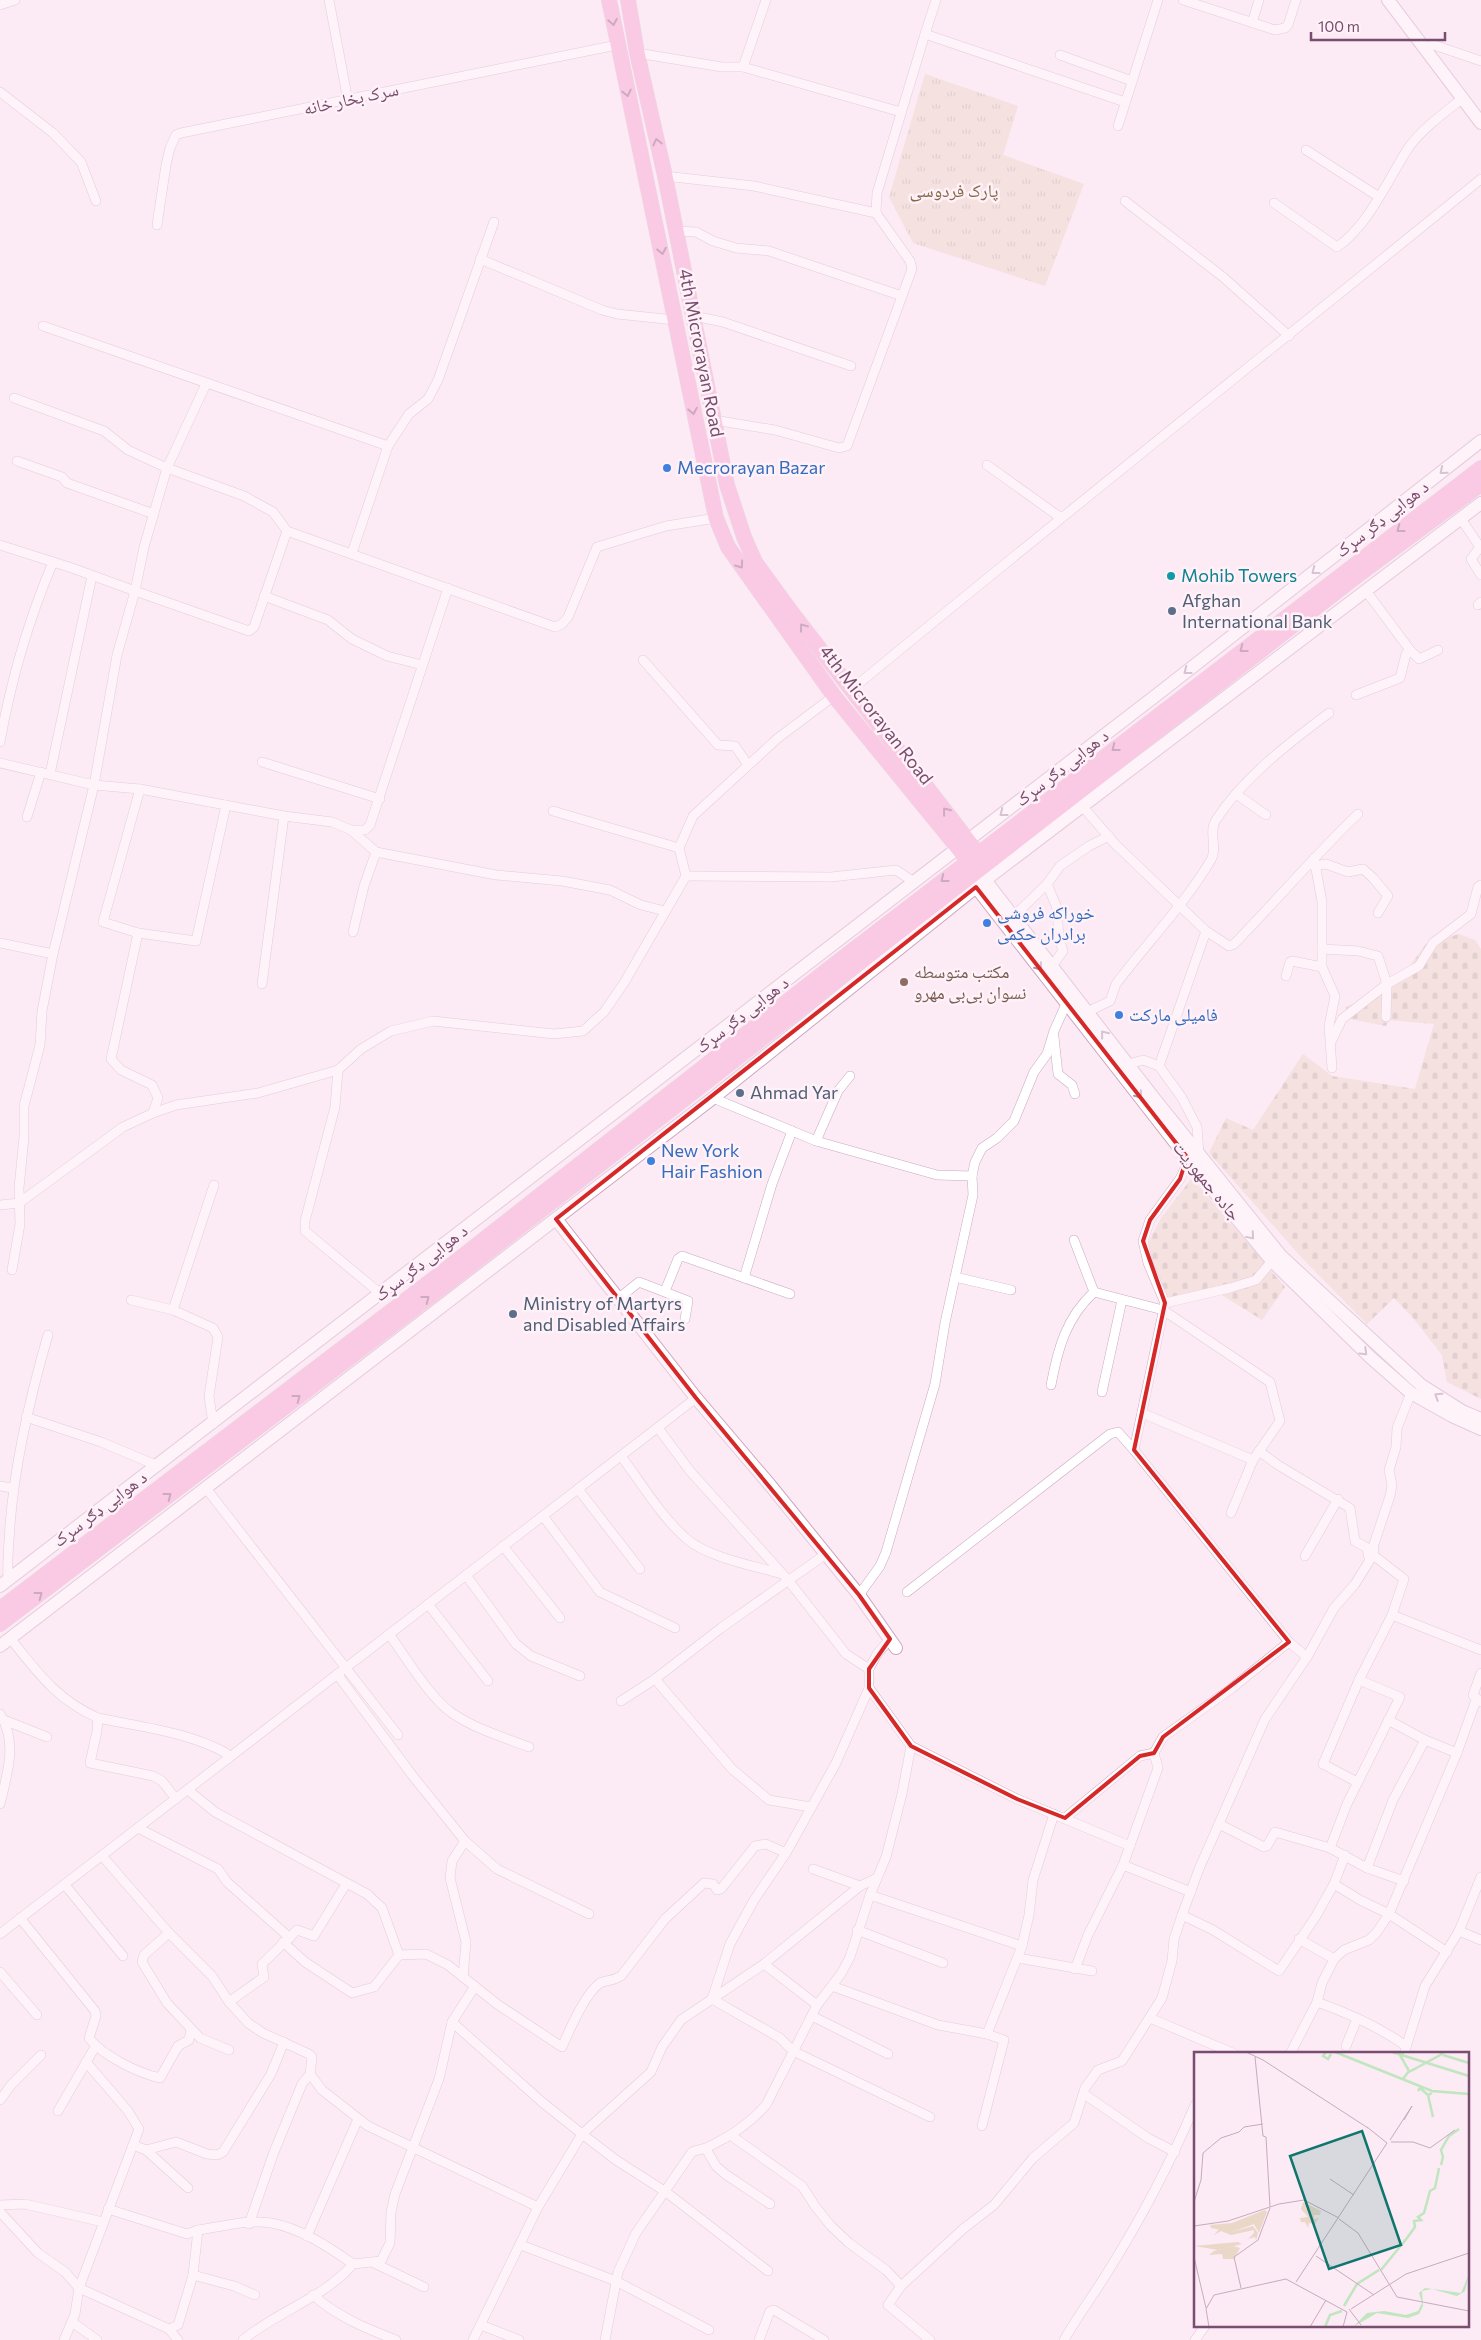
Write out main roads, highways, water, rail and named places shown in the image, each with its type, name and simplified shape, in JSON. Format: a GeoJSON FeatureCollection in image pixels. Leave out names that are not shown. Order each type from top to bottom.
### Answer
{"type":"FeatureCollection","features":[{"type":"Feature","properties":{"kind":"main road","name":"4th Microrayan Road"},"geometry":{"type":"LineString","coordinates":[[609,0],[716,518],[728,547],[851,690],[964,844],[978,869]]}},
{"type":"Feature","properties":{"kind":"main road","name":"4th Microrayan Road"},"geometry":{"type":"LineString","coordinates":[[628,0],[637,53],[665,176],[727,485],[744,537],[755,562],[784,614],[834,696],[964,844]]}},
{"type":"Feature","properties":{"kind":"main road"},"geometry":{"type":"LineString","coordinates":[[1388,0],[1481,123]]}},
{"type":"Feature","properties":{"kind":"main road"},"geometry":{"type":"LineString","coordinates":[[674,314],[692,310]]}},
{"type":"Feature","properties":{"kind":"main road","name":"د هوایی ډګر سړک"},"geometry":{"type":"LineString","coordinates":[[4,1582],[213,1424],[964,844],[1481,441]]}},
{"type":"Feature","properties":{"kind":"main road"},"geometry":{"type":"LineString","coordinates":[[0,1610],[436,1276],[978,869],[1481,468]]}},
{"type":"Feature","properties":{"kind":"main road"},"geometry":{"type":"LineString","coordinates":[[0,1624],[449,1282],[1350,581],[1481,484]]}},
{"type":"Feature","properties":{"kind":"main road"},"geometry":{"type":"LineString","coordinates":[[5,1642],[204,1487],[713,1098],[978,869],[1082,807],[1481,504]]}},
{"type":"Feature","properties":{"kind":"main road","name":"جاده جمهوریت"},"geometry":{"type":"LineString","coordinates":[[978,869],[1013,917],[1129,1064],[1193,1156],[1272,1261],[1370,1357],[1411,1393],[1452,1416],[1481,1429]]}},
{"type":"Feature","properties":{"kind":"main road","name":"جاده جمهوریت"},"geometry":{"type":"LineString","coordinates":[[978,869],[1067,1002],[1193,1156],[1281,1256],[1421,1385],[1462,1411],[1481,1419]]}},
{"type":"Feature","properties":{"kind":"main road"},"geometry":{"type":"LineString","coordinates":[[556,1219],[696,1398],[859,1595],[893,1643]]}},
{"type":"Feature","properties":{"kind":"place","name":"Mecrorayan Bazar"},"geometry":{"type":"Point","coordinates":[667,468]}},
{"type":"Feature","properties":{"kind":"place","name":"Mohib Towers"},"geometry":{"type":"Point","coordinates":[1171,576]}},
{"type":"Feature","properties":{"kind":"place","name":"Afghan International Bank"},"geometry":{"type":"Point","coordinates":[1172,611]}},
{"type":"Feature","properties":{"kind":"place","name":"خوراکه فروشی برادران حکمی"},"geometry":{"type":"Point","coordinates":[987,923]}},
{"type":"Feature","properties":{"kind":"place","name":"مکتب متوسطه نسوان بی‌بی مهرو"},"geometry":{"type":"Point","coordinates":[904,982]}},
{"type":"Feature","properties":{"kind":"place","name":"فامیلی مارکت"},"geometry":{"type":"Point","coordinates":[1119,1015]}},
{"type":"Feature","properties":{"kind":"place","name":"Ahmad Yar"},"geometry":{"type":"Point","coordinates":[740,1093]}},
{"type":"Feature","properties":{"kind":"place","name":"New York Hair Fashion"},"geometry":{"type":"Point","coordinates":[651,1161]}},
{"type":"Feature","properties":{"kind":"place","name":"Ministry of Martyrs and Disabled Affairs"},"geometry":{"type":"Point","coordinates":[513,1314]}},
{"type":"Feature","properties":{"kind":"park label","name":"پارک فردوسی"},"geometry":{"type":"Point","coordinates":[954,191]}}]}
